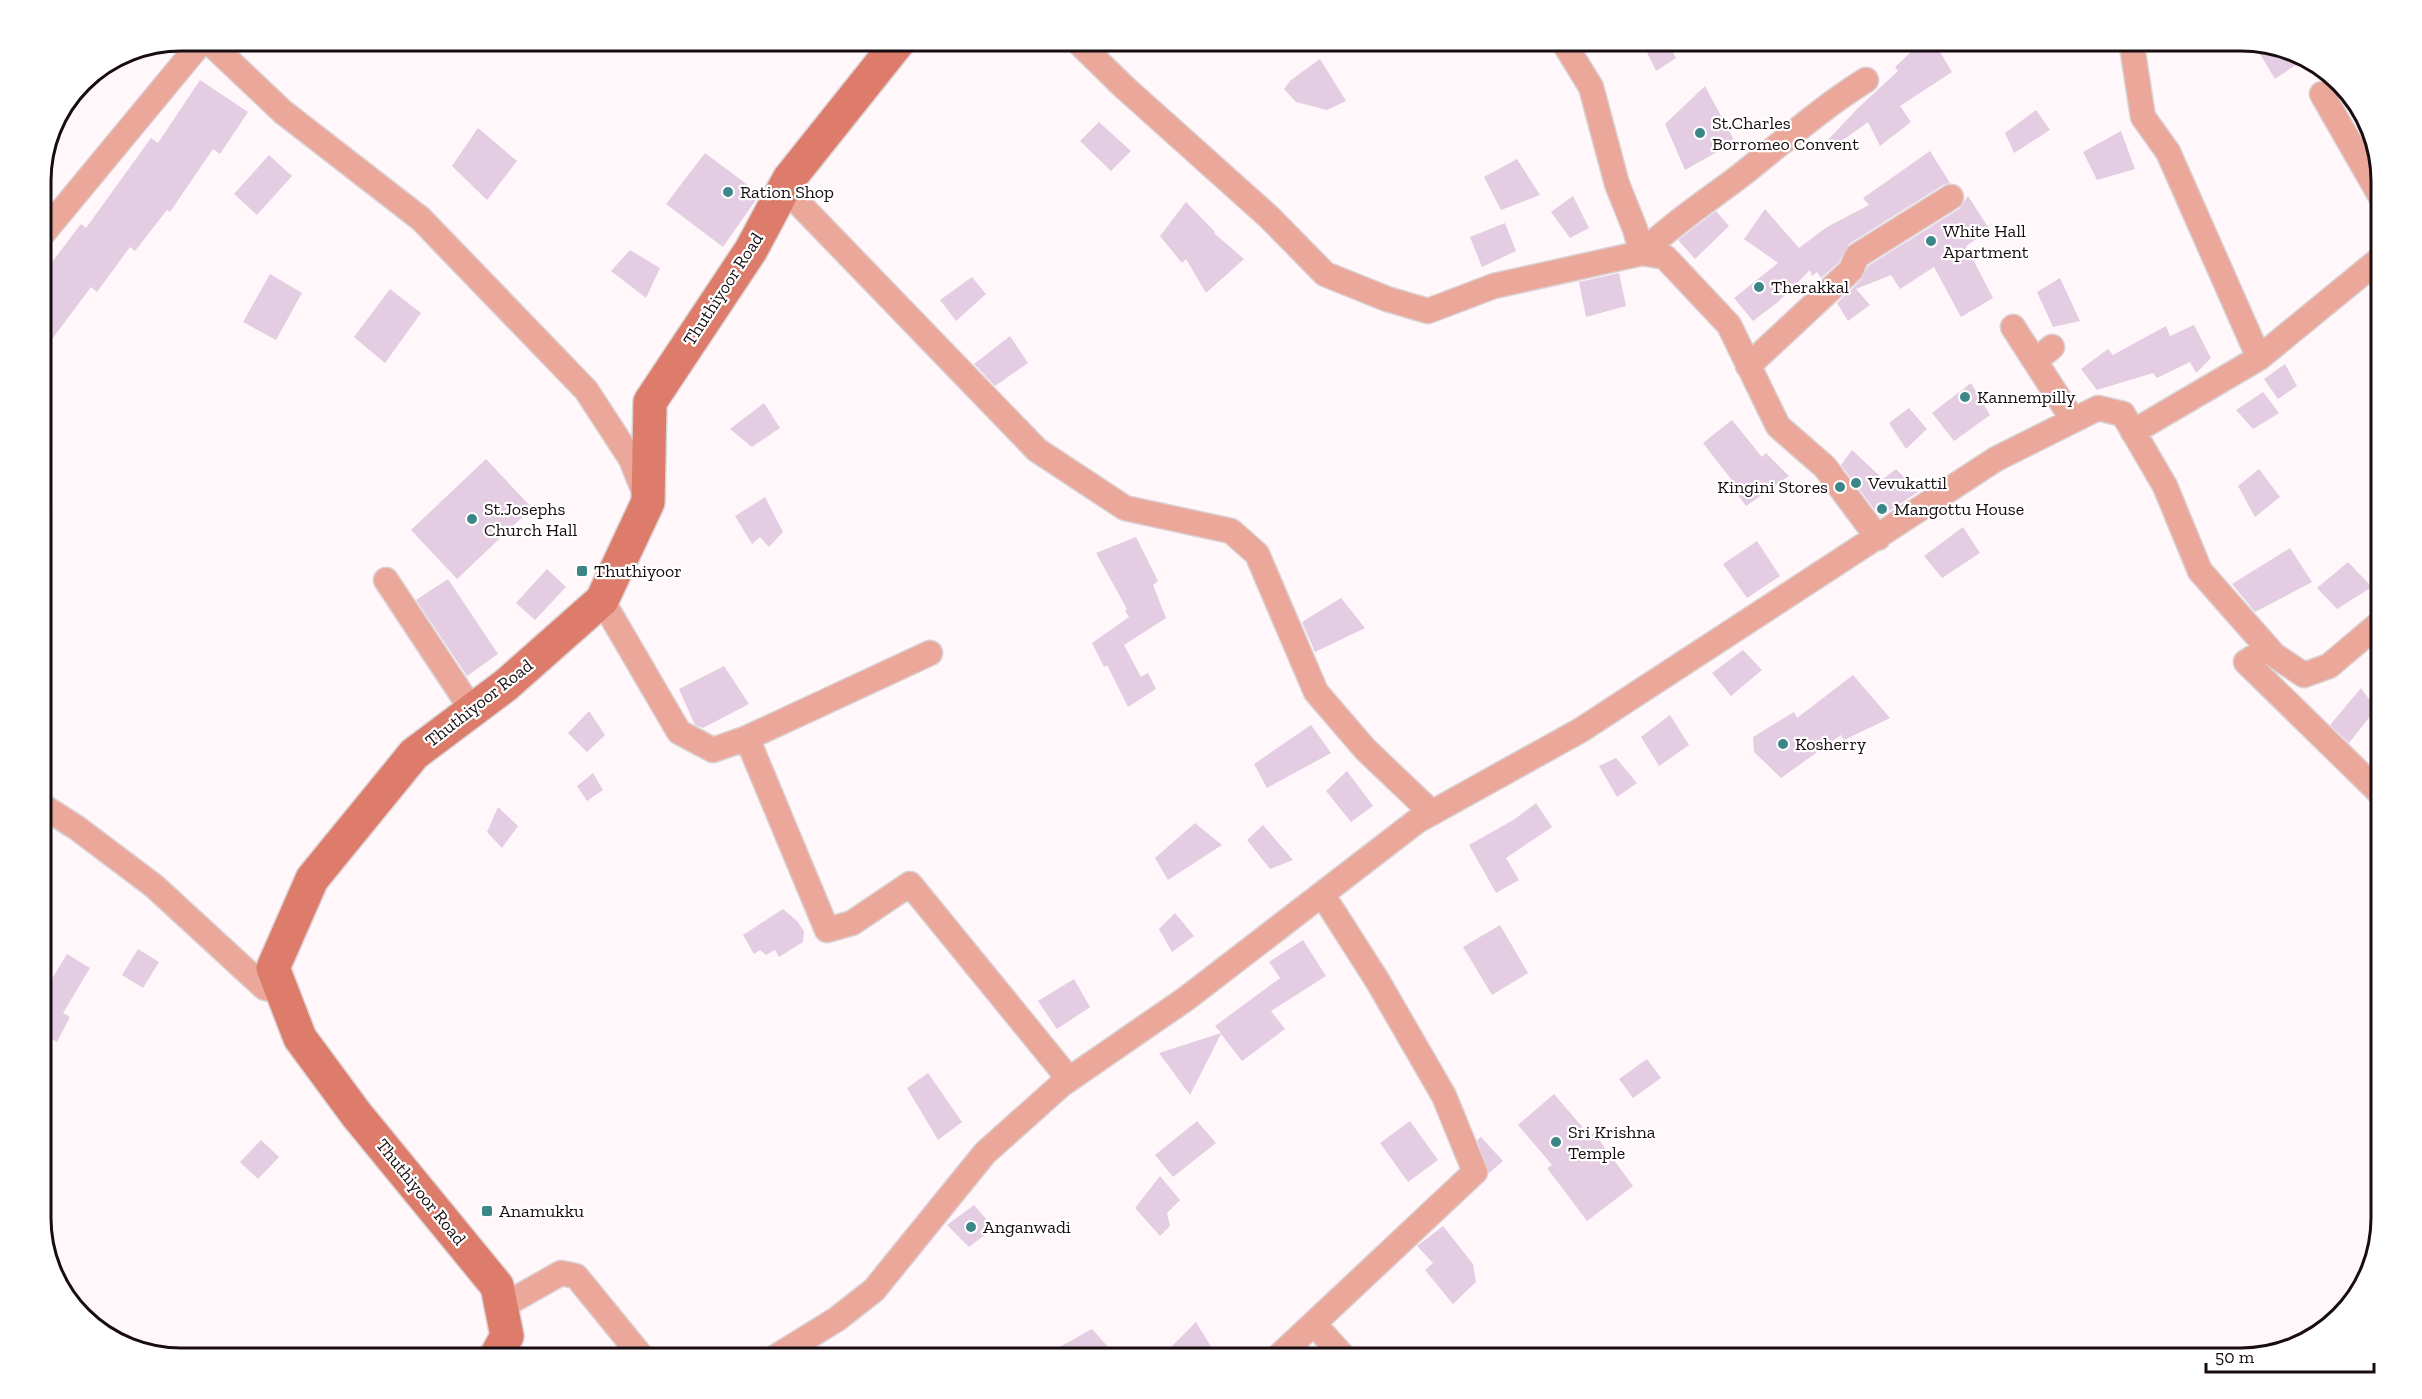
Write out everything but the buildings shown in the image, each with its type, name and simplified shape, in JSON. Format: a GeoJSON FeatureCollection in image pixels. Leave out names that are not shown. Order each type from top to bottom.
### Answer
{"type":"FeatureCollection","features":[{"type":"Feature","properties":{"kind":"main road","name":"Thuthiyoor Road"},"geometry":{"type":"LineString","coordinates":[[501,1348],[507,1336],[497,1286],[356,1114],[300,1038],[273,968],[312,879],[414,754],[506,685],[602,600],[648,501],[650,402],[751,250],[789,179],[891,51]]}},
{"type":"Feature","properties":{"kind":"street"},"geometry":{"type":"LineString","coordinates":[[51,224],[196,51]]}},
{"type":"Feature","properties":{"kind":"street"},"geometry":{"type":"LineString","coordinates":[[217,51],[283,112],[421,219],[586,390],[631,459],[648,501]]}},
{"type":"Feature","properties":{"kind":"street"},"geometry":{"type":"LineString","coordinates":[[1087,51],[1269,217],[1325,274],[1387,299],[1428,311],[1494,286],[1641,253],[1665,257],[1729,326],[1778,426],[1825,467],[1878,538]]}},
{"type":"Feature","properties":{"kind":"street"},"geometry":{"type":"LineString","coordinates":[[1569,51],[1591,87],[1617,184],[1635,228],[1641,253]]}},
{"type":"Feature","properties":{"kind":"street"},"geometry":{"type":"LineString","coordinates":[[2133,51],[2143,117],[2168,152],[2259,358]]}},
{"type":"Feature","properties":{"kind":"street"},"geometry":{"type":"LineString","coordinates":[[1641,253],[1660,235],[1740,176],[1834,101],[1866,80]]}},
{"type":"Feature","properties":{"kind":"street"},"geometry":{"type":"LineString","coordinates":[[2322,94],[2371,179]]}},
{"type":"Feature","properties":{"kind":"street"},"geometry":{"type":"LineString","coordinates":[[784,188],[1037,450],[1125,508],[1231,531],[1257,554],[1316,692],[1365,749],[1432,813]]}},
{"type":"Feature","properties":{"kind":"street"},"geometry":{"type":"LineString","coordinates":[[1748,366],[1851,270],[1857,256],[1951,197]]}},
{"type":"Feature","properties":{"kind":"street"},"geometry":{"type":"LineString","coordinates":[[2133,432],[2259,358],[2371,266]]}},
{"type":"Feature","properties":{"kind":"street"},"geometry":{"type":"LineString","coordinates":[[2013,327],[2043,354],[2073,420]]}},
{"type":"Feature","properties":{"kind":"street"},"geometry":{"type":"LineString","coordinates":[[791,1348],[837,1319],[874,1290],[985,1153],[1069,1079],[1187,998],[1417,821],[1581,730],[1996,459],[2098,408],[2123,414],[2165,486],[2200,571],[2274,655],[2304,675],[2329,666],[2371,630]]}},
{"type":"Feature","properties":{"kind":"street"},"geometry":{"type":"LineString","coordinates":[[386,580],[472,710]]}},
{"type":"Feature","properties":{"kind":"street"},"geometry":{"type":"LineString","coordinates":[[602,600],[679,732],[712,750],[747,738],[930,653]]}},
{"type":"Feature","properties":{"kind":"street"},"geometry":{"type":"LineString","coordinates":[[2268,648],[2246,662],[2371,784]]}},
{"type":"Feature","properties":{"kind":"street"},"geometry":{"type":"LineString","coordinates":[[747,738],[827,930],[852,922],[909,884],[1069,1079]]}},
{"type":"Feature","properties":{"kind":"street"},"geometry":{"type":"LineString","coordinates":[[51,811],[77,828],[154,886],[265,988],[282,990]]}},
{"type":"Feature","properties":{"kind":"street"},"geometry":{"type":"LineString","coordinates":[[1289,1348],[1475,1172],[1444,1096],[1377,980],[1322,894]]}},
{"type":"Feature","properties":{"kind":"street"},"geometry":{"type":"LineString","coordinates":[[501,1307],[561,1273],[576,1276],[634,1348]]}},
{"type":"Feature","properties":{"kind":"street"},"geometry":{"type":"LineString","coordinates":[[1314,1324],[1335,1348]]}},
{"type":"Feature","properties":{"kind":"place","name":"St.Charles Borromeo Convent"},"geometry":{"type":"Point","coordinates":[1700,133]}},
{"type":"Feature","properties":{"kind":"place","name":"Ration Shop"},"geometry":{"type":"Point","coordinates":[728,192]}},
{"type":"Feature","properties":{"kind":"place","name":"White Hall Apartment"},"geometry":{"type":"Point","coordinates":[1931,241]}},
{"type":"Feature","properties":{"kind":"place","name":"Therakkal"},"geometry":{"type":"Point","coordinates":[1759,287]}},
{"type":"Feature","properties":{"kind":"place","name":"Kannempilly"},"geometry":{"type":"Point","coordinates":[1965,397]}},
{"type":"Feature","properties":{"kind":"place","name":"Vevukattil"},"geometry":{"type":"Point","coordinates":[1856,483]}},
{"type":"Feature","properties":{"kind":"place","name":"Kingini Stores"},"geometry":{"type":"Point","coordinates":[1840,487]}},
{"type":"Feature","properties":{"kind":"place","name":"Mangottu House"},"geometry":{"type":"Point","coordinates":[1882,509]}},
{"type":"Feature","properties":{"kind":"place","name":"St.Josephs Church Hall"},"geometry":{"type":"Point","coordinates":[472,519]}},
{"type":"Feature","properties":{"kind":"place","name":"Thuthiyoor"},"geometry":{"type":"Point","coordinates":[582,571]}},
{"type":"Feature","properties":{"kind":"place","name":"Kosherry"},"geometry":{"type":"Point","coordinates":[1783,744]}},
{"type":"Feature","properties":{"kind":"place","name":"Sri Krishna Temple"},"geometry":{"type":"Point","coordinates":[1556,1142]}},
{"type":"Feature","properties":{"kind":"place","name":"Anamukku"},"geometry":{"type":"Point","coordinates":[487,1211]}},
{"type":"Feature","properties":{"kind":"place","name":"Anganwadi"},"geometry":{"type":"Point","coordinates":[971,1227]}}]}
